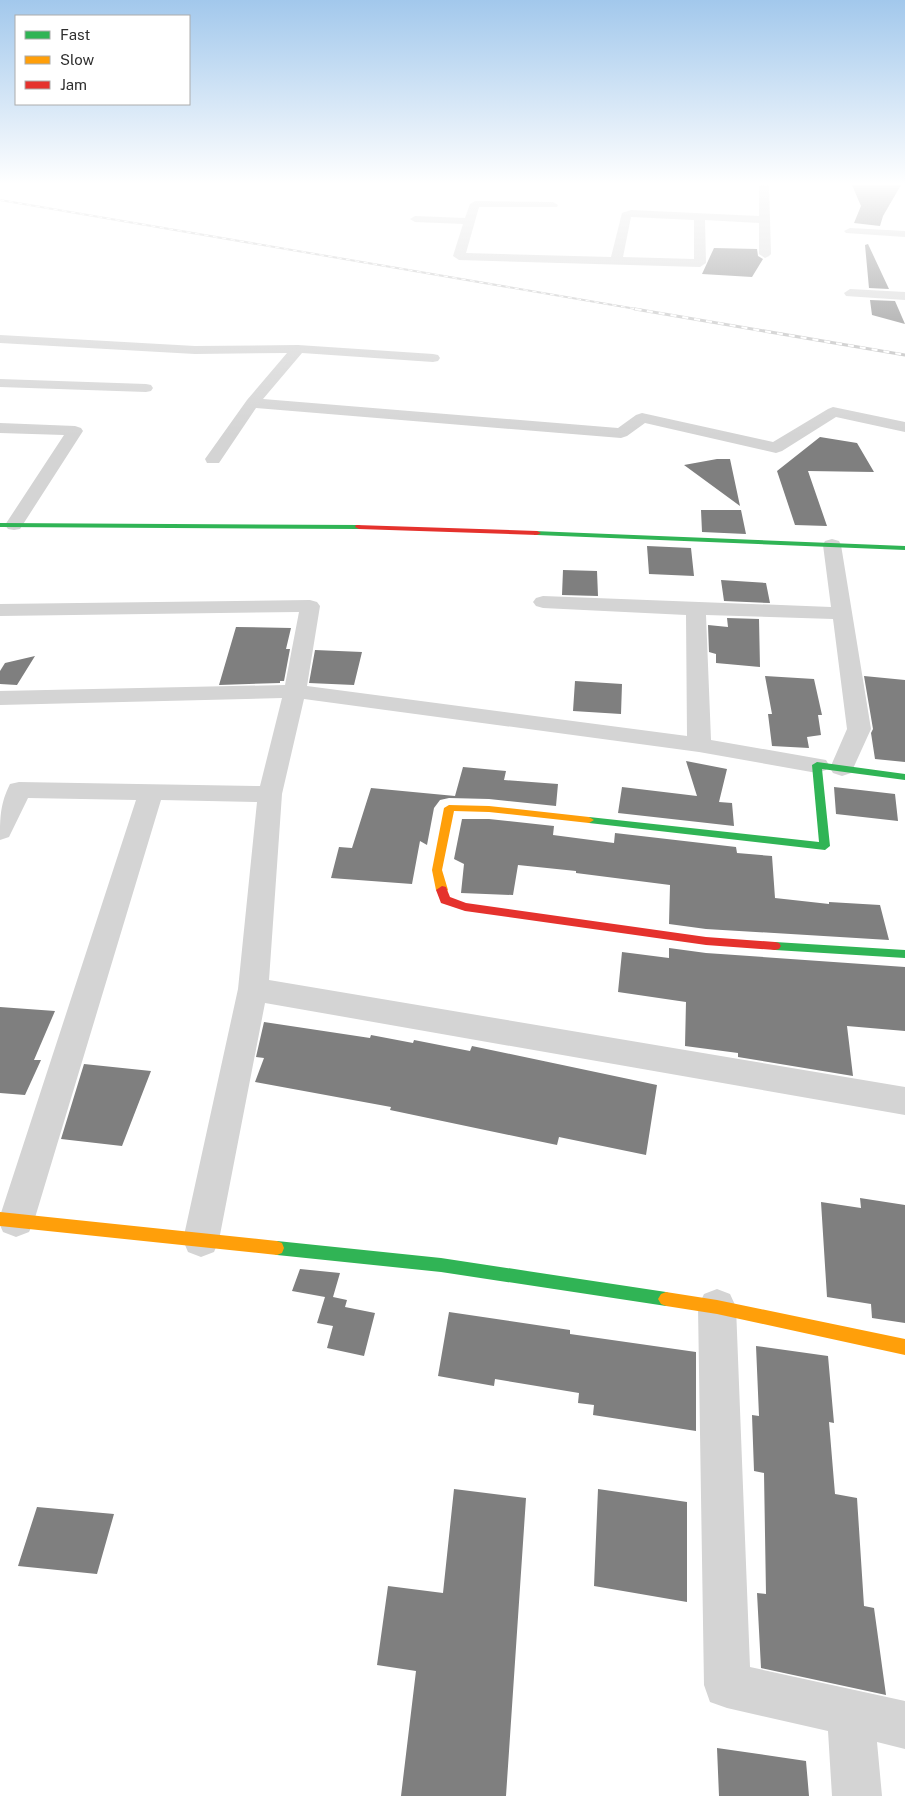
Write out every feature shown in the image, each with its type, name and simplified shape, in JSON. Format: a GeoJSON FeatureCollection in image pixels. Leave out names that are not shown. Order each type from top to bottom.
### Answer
{"type":"FeatureCollection","features":[{"type":"Feature","properties":{"kind":"street"},"geometry":{"type":"LineString","coordinates":[[850,293],[905,296]]}},
{"type":"Feature","properties":{"kind":"street"},"geometry":{"type":"LineString","coordinates":[[0,339],[195,350],[298,349],[434,358]]}},
{"type":"Feature","properties":{"kind":"street"},"geometry":{"type":"LineString","coordinates":[[212,459],[252,402],[298,349]]}},
{"type":"Feature","properties":{"kind":"street"},"geometry":{"type":"LineString","coordinates":[[0,383],[146,388]]}},
{"type":"Feature","properties":{"kind":"street"},"geometry":{"type":"LineString","coordinates":[[252,402],[621,433],[642,418],[776,448],[833,412],[905,427]]}},
{"type":"Feature","properties":{"kind":"street"},"geometry":{"type":"LineString","coordinates":[[0,428],[76,431],[7,525]]}},
{"type":"Feature","properties":{"kind":"street"},"geometry":{"type":"LineString","coordinates":[[7,525],[384,527],[905,548]]}},
{"type":"Feature","properties":{"kind":"street"},"geometry":{"type":"LineString","coordinates":[[832,545],[859,729],[842,768]]}},
{"type":"Feature","properties":{"kind":"street"},"geometry":{"type":"LineString","coordinates":[[543,602],[842,613]]}},
{"type":"Feature","properties":{"kind":"street"},"geometry":{"type":"LineString","coordinates":[[0,610],[310,606],[295,691],[270,794],[253,989],[202,1240]]}},
{"type":"Feature","properties":{"kind":"street"},"geometry":{"type":"LineString","coordinates":[[696,609],[699,745]]}},
{"type":"Feature","properties":{"kind":"street"},"geometry":{"type":"LineString","coordinates":[[0,698],[295,691],[699,745],[817,765],[905,777]]}},
{"type":"Feature","properties":{"kind":"street"},"geometry":{"type":"LineString","coordinates":[[817,765],[825,846],[489,809],[449,808],[437,870],[445,900],[465,907],[706,942],[905,954]]}},
{"type":"Feature","properties":{"kind":"street"},"geometry":{"type":"LineString","coordinates":[[0,831],[19,790],[270,794]]}},
{"type":"Feature","properties":{"kind":"street"},"geometry":{"type":"LineString","coordinates":[[151,792],[8,1220],[442,1265],[717,1306],[905,1347]]}},
{"type":"Feature","properties":{"kind":"street"},"geometry":{"type":"LineString","coordinates":[[253,989],[905,1101]]}},
{"type":"Feature","properties":{"kind":"street"},"geometry":{"type":"LineString","coordinates":[[717,1306],[727,1685],[905,1725]]}},
{"type":"Feature","properties":{"kind":"street"},"geometry":{"type":"LineString","coordinates":[[850,1712],[857,1796]]}},
{"type":"Feature","properties":{"kind":"building"},"geometry":{"type":"Polygon","coordinates":[[[704,269],[757,269],[752,277],[702,274],[704,269]]]}},
{"type":"Feature","properties":{"kind":"building"},"geometry":{"type":"Polygon","coordinates":[[[867,269],[880,269],[889,289],[869,288],[867,269]]]}},
{"type":"Feature","properties":{"kind":"building"},"geometry":{"type":"Polygon","coordinates":[[[870,300],[895,301],[905,324],[872,315],[870,300]]]}},
{"type":"Feature","properties":{"kind":"building"},"geometry":{"type":"Polygon","coordinates":[[[820,437],[857,443],[874,472],[808,471],[827,526],[795,525],[777,471],[820,437]]]}},
{"type":"Feature","properties":{"kind":"building"},"geometry":{"type":"Polygon","coordinates":[[[717,459],[730,459],[740,506],[684,465],[717,459]]]}},
{"type":"Feature","properties":{"kind":"building"},"geometry":{"type":"Polygon","coordinates":[[[701,510],[741,510],[746,534],[702,532],[701,510]]]}},
{"type":"Feature","properties":{"kind":"building"},"geometry":{"type":"Polygon","coordinates":[[[647,546],[691,548],[694,576],[649,574],[647,546]]]}},
{"type":"Feature","properties":{"kind":"building"},"geometry":{"type":"Polygon","coordinates":[[[563,570],[597,571],[598,596],[562,595],[563,570]]]}},
{"type":"Feature","properties":{"kind":"building"},"geometry":{"type":"Polygon","coordinates":[[[721,580],[766,583],[770,603],[724,601],[721,580]]]}},
{"type":"Feature","properties":{"kind":"building"},"geometry":{"type":"Polygon","coordinates":[[[727,618],[759,619],[760,667],[716,663],[716,654],[709,652],[708,625],[728,627],[727,618]]]}},
{"type":"Feature","properties":{"kind":"building"},"geometry":{"type":"Polygon","coordinates":[[[236,627],[291,628],[286,649],[290,649],[284,681],[280,681],[280,683],[219,685],[236,627]]]}},
{"type":"Feature","properties":{"kind":"building"},"geometry":{"type":"Polygon","coordinates":[[[315,650],[362,652],[354,685],[309,683],[315,650]]]}},
{"type":"Feature","properties":{"kind":"building"},"geometry":{"type":"Polygon","coordinates":[[[35,656],[17,685],[0,684],[0,671],[5,663],[35,656]]]}},
{"type":"Feature","properties":{"kind":"building"},"geometry":{"type":"Polygon","coordinates":[[[765,676],[814,679],[822,715],[818,715],[821,735],[807,737],[809,748],[772,746],[768,714],[772,714],[765,676]]]}},
{"type":"Feature","properties":{"kind":"building"},"geometry":{"type":"Polygon","coordinates":[[[864,676],[905,680],[905,762],[875,759],[871,733],[873,729],[864,676]]]}},
{"type":"Feature","properties":{"kind":"building"},"geometry":{"type":"Polygon","coordinates":[[[575,681],[622,684],[621,714],[573,711],[575,681]]]}},
{"type":"Feature","properties":{"kind":"building"},"geometry":{"type":"Polygon","coordinates":[[[686,761],[727,769],[719,802],[732,803],[734,826],[618,813],[622,787],[697,796],[686,761]]]}},
{"type":"Feature","properties":{"kind":"building"},"geometry":{"type":"Polygon","coordinates":[[[463,767],[506,771],[504,780],[558,784],[556,806],[489,799],[449,798],[440,800],[434,808],[427,845],[420,841],[412,884],[331,878],[339,847],[352,848],[371,788],[455,796],[463,767]]]}},
{"type":"Feature","properties":{"kind":"building"},"geometry":{"type":"Polygon","coordinates":[[[834,787],[895,794],[898,821],[836,814],[834,787]]]}},
{"type":"Feature","properties":{"kind":"building"},"geometry":{"type":"Polygon","coordinates":[[[462,819],[489,819],[554,826],[553,835],[614,843],[615,833],[736,847],[737,853],[772,856],[775,898],[829,904],[829,902],[880,905],[889,940],[706,929],[669,924],[670,885],[576,873],[576,871],[518,865],[513,895],[461,893],[464,864],[454,859],[462,819]]]}},
{"type":"Feature","properties":{"kind":"building"},"geometry":{"type":"Polygon","coordinates":[[[669,948],[706,953],[905,967],[905,1031],[847,1026],[853,1076],[738,1057],[738,1053],[685,1046],[686,1002],[618,992],[622,952],[669,958],[669,948]]]}},
{"type":"Feature","properties":{"kind":"building"},"geometry":{"type":"Polygon","coordinates":[[[0,1007],[55,1011],[34,1060],[41,1060],[25,1095],[0,1093],[0,1007]]]}},
{"type":"Feature","properties":{"kind":"building"},"geometry":{"type":"Polygon","coordinates":[[[264,1022],[370,1038],[371,1035],[413,1043],[414,1040],[470,1051],[472,1046],[657,1085],[646,1155],[559,1137],[557,1145],[390,1110],[391,1107],[255,1082],[264,1058],[256,1057],[264,1022]]]}},
{"type":"Feature","properties":{"kind":"building"},"geometry":{"type":"Polygon","coordinates":[[[84,1064],[151,1071],[122,1146],[61,1139],[84,1064]]]}},
{"type":"Feature","properties":{"kind":"building"},"geometry":{"type":"Polygon","coordinates":[[[860,1198],[905,1205],[905,1323],[872,1318],[871,1304],[827,1297],[821,1202],[861,1208],[860,1198]]]}},
{"type":"Feature","properties":{"kind":"building"},"geometry":{"type":"Polygon","coordinates":[[[300,1269],[340,1273],[333,1297],[347,1300],[345,1307],[375,1313],[364,1356],[327,1348],[333,1326],[317,1323],[325,1297],[292,1291],[300,1269]]]}},
{"type":"Feature","properties":{"kind":"building"},"geometry":{"type":"Polygon","coordinates":[[[449,1312],[570,1330],[570,1334],[696,1352],[696,1431],[593,1415],[594,1405],[578,1403],[579,1393],[495,1379],[494,1386],[438,1376],[449,1312]]]}},
{"type":"Feature","properties":{"kind":"building"},"geometry":{"type":"Polygon","coordinates":[[[756,1346],[828,1356],[834,1423],[829,1422],[835,1494],[857,1498],[864,1606],[874,1608],[886,1695],[761,1668],[757,1593],[766,1594],[764,1473],[754,1471],[752,1415],[759,1416],[756,1346]]]}},
{"type":"Feature","properties":{"kind":"building"},"geometry":{"type":"Polygon","coordinates":[[[454,1489],[526,1498],[506,1796],[401,1796],[416,1671],[377,1665],[388,1586],[443,1593],[454,1489]]]}},
{"type":"Feature","properties":{"kind":"building"},"geometry":{"type":"Polygon","coordinates":[[[598,1489],[687,1502],[687,1602],[594,1586],[598,1489]]]}},
{"type":"Feature","properties":{"kind":"building"},"geometry":{"type":"Polygon","coordinates":[[[37,1507],[114,1514],[97,1574],[18,1566],[37,1507]]]}},
{"type":"Feature","properties":{"kind":"building"},"geometry":{"type":"Polygon","coordinates":[[[717,1748],[806,1761],[809,1796],[719,1796],[717,1748]]]}},
{"type":"Feature","properties":{"kind":"railway"},"geometry":{"type":"LineString","coordinates":[[402,269],[642,310]]}},
{"type":"Feature","properties":{"kind":"railway"},"geometry":{"type":"LineString","coordinates":[[635,309],[905,355]]}},
{"type":"Feature","properties":{"kind":"traffic: fast"},"geometry":{"type":"LineString","coordinates":[[0,525],[359,527]]}},
{"type":"Feature","properties":{"kind":"traffic: fast"},"geometry":{"type":"LineString","coordinates":[[537,533],[905,548]]}},
{"type":"Feature","properties":{"kind":"traffic: fast"},"geometry":{"type":"LineString","coordinates":[[589,820],[825,846],[817,765],[905,777]]}},
{"type":"Feature","properties":{"kind":"traffic: fast"},"geometry":{"type":"LineString","coordinates":[[775,946],[905,954]]}},
{"type":"Feature","properties":{"kind":"traffic: fast"},"geometry":{"type":"LineString","coordinates":[[277,1248],[441,1265],[666,1299]]}},
{"type":"Feature","properties":{"kind":"traffic: slow"},"geometry":{"type":"LineString","coordinates":[[442,890],[437,870],[449,808],[489,809],[589,820]]}},
{"type":"Feature","properties":{"kind":"traffic: slow"},"geometry":{"type":"LineString","coordinates":[[0,1219],[277,1248]]}},
{"type":"Feature","properties":{"kind":"traffic: slow"},"geometry":{"type":"LineString","coordinates":[[666,1299],[717,1307],[905,1347]]}},
{"type":"Feature","properties":{"kind":"traffic: jam"},"geometry":{"type":"LineString","coordinates":[[359,527],[537,533]]}},
{"type":"Feature","properties":{"kind":"traffic: jam"},"geometry":{"type":"LineString","coordinates":[[442,890],[445,900],[465,907],[706,941],[775,946]]}}]}
